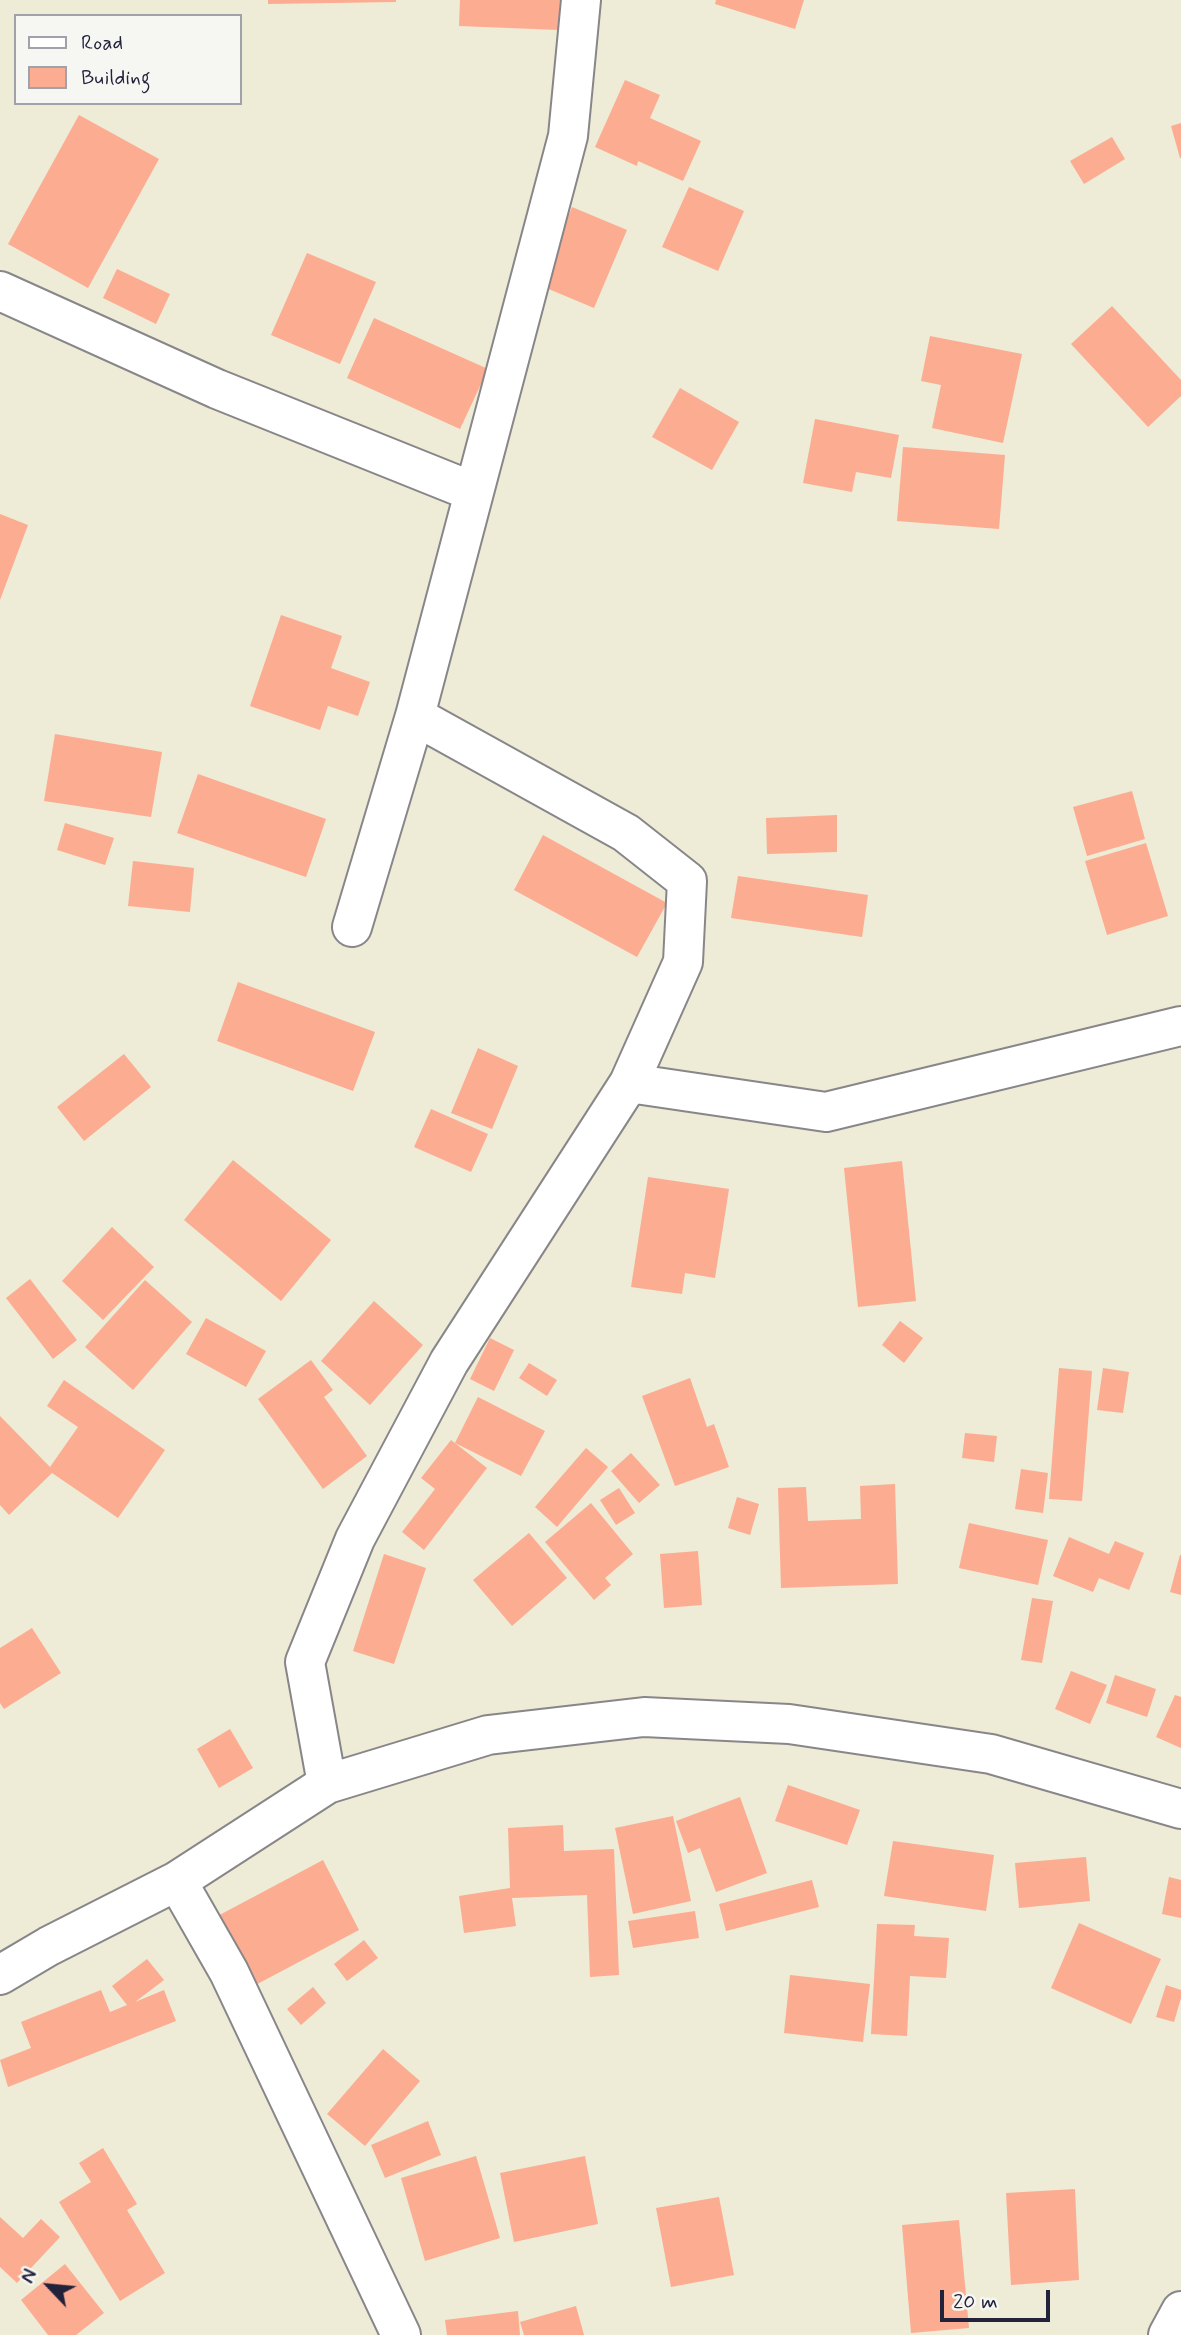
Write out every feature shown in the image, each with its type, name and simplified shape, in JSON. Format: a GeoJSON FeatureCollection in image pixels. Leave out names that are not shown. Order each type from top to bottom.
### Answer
{"type":"FeatureCollection","features":[{"type":"Feature","properties":{"kind":"street"},"geometry":{"type":"LineString","coordinates":[[352,927],[415,716],[568,135],[581,0]]}},
{"type":"Feature","properties":{"kind":"street"},"geometry":{"type":"LineString","coordinates":[[0,291],[217,389],[474,492]]}},
{"type":"Feature","properties":{"kind":"street"},"geometry":{"type":"LineString","coordinates":[[327,1784],[305,1662],[355,1539],[449,1362],[629,1083],[683,962],[687,881],[626,834],[415,716]]}},
{"type":"Feature","properties":{"kind":"street"},"geometry":{"type":"LineString","coordinates":[[629,1083],[826,1112],[1181,1026]]}},
{"type":"Feature","properties":{"kind":"street"},"geometry":{"type":"LineString","coordinates":[[0,1975],[177,1881],[327,1784],[488,1735],[644,1717],[789,1724],[991,1755],[1181,1809]]}},
{"type":"Feature","properties":{"kind":"street"},"geometry":{"type":"LineString","coordinates":[[177,1881],[229,1972],[401,2335]]}},
{"type":"Feature","properties":{"kind":"street"},"geometry":{"type":"LineString","coordinates":[[1168,2335],[1181,2311]]}},
{"type":"Feature","properties":{"kind":"building"},"geometry":{"type":"Polygon","coordinates":[[[268,0],[396,0],[396,2],[268,4],[268,0]]]}},
{"type":"Feature","properties":{"kind":"building"},"geometry":{"type":"Polygon","coordinates":[[[460,0],[560,0],[559,30],[459,26],[460,0]]]}},
{"type":"Feature","properties":{"kind":"building"},"geometry":{"type":"Polygon","coordinates":[[[716,0],[804,0],[795,29],[715,4],[716,0]]]}},
{"type":"Feature","properties":{"kind":"building"},"geometry":{"type":"Polygon","coordinates":[[[625,80],[660,95],[650,118],[701,141],[683,181],[638,161],[637,166],[595,147],[625,80]]]}},
{"type":"Feature","properties":{"kind":"building"},"geometry":{"type":"Polygon","coordinates":[[[79,115],[159,159],[88,288],[8,244],[79,115]]]}},
{"type":"Feature","properties":{"kind":"building"},"geometry":{"type":"Polygon","coordinates":[[[1181,123],[1181,158],[1180,158],[1171,126],[1181,123]]]}},
{"type":"Feature","properties":{"kind":"building"},"geometry":{"type":"Polygon","coordinates":[[[1112,137],[1125,159],[1084,184],[1070,161],[1112,137]]]}},
{"type":"Feature","properties":{"kind":"building"},"geometry":{"type":"Polygon","coordinates":[[[689,187],[744,211],[718,271],[662,247],[689,187]]]}},
{"type":"Feature","properties":{"kind":"building"},"geometry":{"type":"Polygon","coordinates":[[[572,207],[627,230],[594,308],[539,285],[572,207]]]}},
{"type":"Feature","properties":{"kind":"building"},"geometry":{"type":"Polygon","coordinates":[[[307,253],[376,282],[340,364],[271,335],[307,253]]]}},
{"type":"Feature","properties":{"kind":"building"},"geometry":{"type":"Polygon","coordinates":[[[117,269],[170,294],[156,324],[103,298],[117,269]]]}},
{"type":"Feature","properties":{"kind":"building"},"geometry":{"type":"Polygon","coordinates":[[[1112,306],[1181,380],[1181,396],[1148,427],[1071,344],[1112,306]]]}},
{"type":"Feature","properties":{"kind":"building"},"geometry":{"type":"Polygon","coordinates":[[[374,318],[488,369],[460,429],[347,378],[374,318]]]}},
{"type":"Feature","properties":{"kind":"building"},"geometry":{"type":"Polygon","coordinates":[[[930,336],[1022,354],[1003,443],[932,428],[941,385],[921,381],[930,336]]]}},
{"type":"Feature","properties":{"kind":"building"},"geometry":{"type":"Polygon","coordinates":[[[680,388],[739,422],[712,470],[652,437],[680,388]]]}},
{"type":"Feature","properties":{"kind":"building"},"geometry":{"type":"Polygon","coordinates":[[[815,419],[899,435],[891,478],[856,472],[852,492],[803,483],[815,419]]]}},
{"type":"Feature","properties":{"kind":"building"},"geometry":{"type":"Polygon","coordinates":[[[903,447],[1005,455],[999,529],[897,521],[903,447]]]}},
{"type":"Feature","properties":{"kind":"building"},"geometry":{"type":"Polygon","coordinates":[[[0,514],[28,525],[0,600],[0,514]]]}},
{"type":"Feature","properties":{"kind":"building"},"geometry":{"type":"Polygon","coordinates":[[[281,615],[342,636],[331,668],[370,682],[358,716],[328,706],[320,730],[250,706],[281,615]]]}},
{"type":"Feature","properties":{"kind":"building"},"geometry":{"type":"Polygon","coordinates":[[[55,734],[162,752],[151,817],[44,801],[55,734]]]}},
{"type":"Feature","properties":{"kind":"building"},"geometry":{"type":"Polygon","coordinates":[[[198,774],[326,819],[306,877],[177,833],[198,774]]]}},
{"type":"Feature","properties":{"kind":"building"},"geometry":{"type":"Polygon","coordinates":[[[1132,791],[1145,839],[1087,856],[1073,807],[1132,791]]]}},
{"type":"Feature","properties":{"kind":"building"},"geometry":{"type":"Polygon","coordinates":[[[837,815],[837,852],[767,854],[766,818],[837,815]]]}},
{"type":"Feature","properties":{"kind":"building"},"geometry":{"type":"Polygon","coordinates":[[[65,823],[114,838],[105,865],[57,850],[65,823]]]}},
{"type":"Feature","properties":{"kind":"building"},"geometry":{"type":"Polygon","coordinates":[[[543,835],[667,903],[637,957],[514,890],[543,835]]]}},
{"type":"Feature","properties":{"kind":"building"},"geometry":{"type":"Polygon","coordinates":[[[1146,843],[1168,916],[1107,935],[1085,861],[1146,843]]]}},
{"type":"Feature","properties":{"kind":"building"},"geometry":{"type":"Polygon","coordinates":[[[133,861],[194,868],[190,912],[128,906],[133,861]]]}},
{"type":"Feature","properties":{"kind":"building"},"geometry":{"type":"Polygon","coordinates":[[[738,876],[868,895],[862,937],[731,918],[738,876]]]}},
{"type":"Feature","properties":{"kind":"building"},"geometry":{"type":"Polygon","coordinates":[[[238,982],[375,1032],[353,1091],[217,1041],[238,982]]]}},
{"type":"Feature","properties":{"kind":"building"},"geometry":{"type":"Polygon","coordinates":[[[478,1048],[518,1066],[492,1129],[451,1113],[478,1048]]]}},
{"type":"Feature","properties":{"kind":"building"},"geometry":{"type":"Polygon","coordinates":[[[124,1054],[151,1087],[84,1141],[57,1107],[124,1054]]]}},
{"type":"Feature","properties":{"kind":"building"},"geometry":{"type":"Polygon","coordinates":[[[431,1109],[488,1134],[471,1172],[414,1147],[431,1109]]]}},
{"type":"Feature","properties":{"kind":"building"},"geometry":{"type":"Polygon","coordinates":[[[233,1160],[331,1240],[281,1301],[184,1220],[233,1160]]]}},
{"type":"Feature","properties":{"kind":"building"},"geometry":{"type":"Polygon","coordinates":[[[902,1161],[916,1301],[858,1307],[844,1168],[902,1161]]]}},
{"type":"Feature","properties":{"kind":"building"},"geometry":{"type":"Polygon","coordinates":[[[648,1177],[729,1189],[715,1278],[685,1273],[682,1294],[631,1287],[648,1177]]]}},
{"type":"Feature","properties":{"kind":"building"},"geometry":{"type":"Polygon","coordinates":[[[112,1227],[154,1267],[103,1320],[62,1281],[112,1227]]]}},
{"type":"Feature","properties":{"kind":"building"},"geometry":{"type":"Polygon","coordinates":[[[30,1279],[77,1340],[53,1359],[6,1298],[30,1279]]]}},
{"type":"Feature","properties":{"kind":"building"},"geometry":{"type":"Polygon","coordinates":[[[145,1280],[192,1322],[133,1390],[85,1347],[145,1280]]]}},
{"type":"Feature","properties":{"kind":"building"},"geometry":{"type":"Polygon","coordinates":[[[374,1301],[423,1345],[370,1405],[321,1361],[374,1301]]]}},
{"type":"Feature","properties":{"kind":"building"},"geometry":{"type":"Polygon","coordinates":[[[206,1318],[266,1351],[246,1387],[186,1354],[206,1318]]]}},
{"type":"Feature","properties":{"kind":"building"},"geometry":{"type":"Polygon","coordinates":[[[900,1321],[923,1338],[904,1363],[882,1345],[900,1321]]]}},
{"type":"Feature","properties":{"kind":"building"},"geometry":{"type":"Polygon","coordinates":[[[490,1338],[514,1350],[494,1391],[470,1379],[490,1338]]]}},
{"type":"Feature","properties":{"kind":"building"},"geometry":{"type":"Polygon","coordinates":[[[311,1360],[333,1390],[324,1397],[367,1456],[323,1489],[258,1399],[311,1360]]]}},
{"type":"Feature","properties":{"kind":"building"},"geometry":{"type":"Polygon","coordinates":[[[529,1363],[557,1380],[547,1396],[519,1378],[529,1363]]]}},
{"type":"Feature","properties":{"kind":"building"},"geometry":{"type":"Polygon","coordinates":[[[1059,1368],[1092,1371],[1082,1501],[1049,1499],[1059,1368]]]}},
{"type":"Feature","properties":{"kind":"building"},"geometry":{"type":"Polygon","coordinates":[[[1103,1368],[1129,1372],[1123,1413],[1097,1410],[1103,1368]]]}},
{"type":"Feature","properties":{"kind":"building"},"geometry":{"type":"Polygon","coordinates":[[[690,1378],[707,1427],[714,1424],[729,1467],[675,1486],[642,1396],[690,1378]]]}},
{"type":"Feature","properties":{"kind":"building"},"geometry":{"type":"Polygon","coordinates":[[[64,1380],[165,1450],[118,1518],[52,1473],[9,1515],[0,1505],[0,1416],[50,1467],[78,1427],[47,1406],[64,1380]]]}},
{"type":"Feature","properties":{"kind":"building"},"geometry":{"type":"Polygon","coordinates":[[[478,1397],[545,1431],[521,1476],[455,1443],[478,1397]]]}},
{"type":"Feature","properties":{"kind":"building"},"geometry":{"type":"Polygon","coordinates":[[[965,1433],[997,1436],[994,1462],[962,1458],[965,1433]]]}},
{"type":"Feature","properties":{"kind":"building"},"geometry":{"type":"Polygon","coordinates":[[[451,1440],[487,1468],[424,1550],[402,1532],[435,1489],[421,1478],[451,1440]]]}},
{"type":"Feature","properties":{"kind":"building"},"geometry":{"type":"Polygon","coordinates":[[[586,1448],[608,1467],[557,1527],[535,1507],[586,1448]]]}},
{"type":"Feature","properties":{"kind":"building"},"geometry":{"type":"Polygon","coordinates":[[[631,1453],[660,1485],[639,1503],[611,1471],[631,1453]]]}},
{"type":"Feature","properties":{"kind":"building"},"geometry":{"type":"Polygon","coordinates":[[[1021,1469],[1048,1473],[1043,1513],[1015,1509],[1021,1469]]]}},
{"type":"Feature","properties":{"kind":"building"},"geometry":{"type":"Polygon","coordinates":[[[895,1484],[898,1584],[781,1588],[778,1488],[806,1487],[808,1521],[861,1519],[860,1486],[895,1484]]]}},
{"type":"Feature","properties":{"kind":"building"},"geometry":{"type":"Polygon","coordinates":[[[619,1488],[635,1513],[616,1525],[600,1500],[619,1488]]]}},
{"type":"Feature","properties":{"kind":"building"},"geometry":{"type":"Polygon","coordinates":[[[737,1497],[759,1504],[750,1535],[728,1528],[737,1497]]]}},
{"type":"Feature","properties":{"kind":"building"},"geometry":{"type":"Polygon","coordinates":[[[591,1503],[633,1554],[605,1578],[611,1585],[594,1600],[545,1542],[591,1503]]]}},
{"type":"Feature","properties":{"kind":"building"},"geometry":{"type":"Polygon","coordinates":[[[969,1523],[1048,1540],[1038,1585],[959,1568],[969,1523]]]}},
{"type":"Feature","properties":{"kind":"building"},"geometry":{"type":"Polygon","coordinates":[[[529,1533],[567,1578],[512,1626],[473,1580],[529,1533]]]}},
{"type":"Feature","properties":{"kind":"building"},"geometry":{"type":"Polygon","coordinates":[[[1069,1537],[1109,1554],[1115,1541],[1144,1553],[1129,1590],[1099,1578],[1093,1592],[1053,1576],[1069,1537]]]}},
{"type":"Feature","properties":{"kind":"building"},"geometry":{"type":"Polygon","coordinates":[[[698,1551],[702,1605],[664,1608],[660,1554],[698,1551]]]}},
{"type":"Feature","properties":{"kind":"building"},"geometry":{"type":"Polygon","coordinates":[[[384,1554],[426,1568],[394,1664],[353,1651],[384,1554]]]}},
{"type":"Feature","properties":{"kind":"building"},"geometry":{"type":"Polygon","coordinates":[[[1181,1555],[1181,1595],[1170,1592],[1181,1555]]]}},
{"type":"Feature","properties":{"kind":"building"},"geometry":{"type":"Polygon","coordinates":[[[1032,1598],[1053,1601],[1042,1663],[1021,1660],[1032,1598]]]}},
{"type":"Feature","properties":{"kind":"building"},"geometry":{"type":"Polygon","coordinates":[[[32,1628],[61,1673],[4,1709],[0,1703],[0,1648],[32,1628]]]}},
{"type":"Feature","properties":{"kind":"building"},"geometry":{"type":"Polygon","coordinates":[[[1071,1671],[1107,1685],[1090,1724],[1055,1709],[1071,1671]]]}},
{"type":"Feature","properties":{"kind":"building"},"geometry":{"type":"Polygon","coordinates":[[[1115,1675],[1156,1689],[1147,1717],[1106,1703],[1115,1675]]]}},
{"type":"Feature","properties":{"kind":"building"},"geometry":{"type":"Polygon","coordinates":[[[1175,1695],[1181,1697],[1181,1748],[1156,1737],[1175,1695]]]}},
{"type":"Feature","properties":{"kind":"building"},"geometry":{"type":"Polygon","coordinates":[[[230,1729],[253,1768],[219,1788],[197,1749],[230,1729]]]}},
{"type":"Feature","properties":{"kind":"building"},"geometry":{"type":"Polygon","coordinates":[[[788,1785],[860,1810],[847,1845],[775,1821],[788,1785]]]}},
{"type":"Feature","properties":{"kind":"building"},"geometry":{"type":"Polygon","coordinates":[[[740,1797],[767,1873],[716,1892],[700,1848],[688,1853],[676,1821],[740,1797]]]}},
{"type":"Feature","properties":{"kind":"building"},"geometry":{"type":"Polygon","coordinates":[[[673,1816],[691,1901],[633,1914],[615,1828],[673,1816]]]}},
{"type":"Feature","properties":{"kind":"building"},"geometry":{"type":"Polygon","coordinates":[[[563,1825],[564,1851],[614,1849],[619,1975],[590,1977],[587,1895],[512,1898],[516,1926],[464,1933],[459,1896],[510,1888],[508,1828],[563,1825]]]}},
{"type":"Feature","properties":{"kind":"building"},"geometry":{"type":"Polygon","coordinates":[[[893,1841],[994,1855],[986,1911],[884,1896],[893,1841]]]}},
{"type":"Feature","properties":{"kind":"building"},"geometry":{"type":"Polygon","coordinates":[[[1086,1857],[1090,1901],[1019,1908],[1015,1863],[1086,1857]]]}},
{"type":"Feature","properties":{"kind":"building"},"geometry":{"type":"Polygon","coordinates":[[[323,1860],[359,1930],[248,1989],[212,1919],[323,1860]]]}},
{"type":"Feature","properties":{"kind":"building"},"geometry":{"type":"Polygon","coordinates":[[[1169,1877],[1181,1880],[1181,1918],[1162,1914],[1169,1877]]]}},
{"type":"Feature","properties":{"kind":"building"},"geometry":{"type":"Polygon","coordinates":[[[812,1880],[819,1907],[726,1931],[719,1904],[812,1880]]]}},
{"type":"Feature","properties":{"kind":"building"},"geometry":{"type":"Polygon","coordinates":[[[695,1911],[699,1938],[633,1948],[628,1921],[695,1911]]]}},
{"type":"Feature","properties":{"kind":"building"},"geometry":{"type":"Polygon","coordinates":[[[1079,1923],[1161,1959],[1131,2024],[1051,1988],[1079,1923]]]}},
{"type":"Feature","properties":{"kind":"building"},"geometry":{"type":"Polygon","coordinates":[[[877,1924],[915,1925],[914,1936],[949,1938],[946,1978],[910,1976],[907,2036],[871,2034],[877,1924]]]}},
{"type":"Feature","properties":{"kind":"building"},"geometry":{"type":"Polygon","coordinates":[[[364,1940],[378,1958],[347,1981],[334,1964],[364,1940]]]}},
{"type":"Feature","properties":{"kind":"building"},"geometry":{"type":"Polygon","coordinates":[[[147,1959],[164,1980],[135,2002],[164,1990],[176,2021],[8,2087],[0,2060],[31,2048],[21,2022],[101,1990],[110,2012],[127,2005],[112,1986],[147,1959]]]}},
{"type":"Feature","properties":{"kind":"building"},"geometry":{"type":"Polygon","coordinates":[[[790,1975],[870,1984],[863,2042],[784,2033],[790,1975]]]}},
{"type":"Feature","properties":{"kind":"building"},"geometry":{"type":"Polygon","coordinates":[[[1166,1985],[1181,1990],[1174,2022],[1156,2017],[1166,1985]]]}},
{"type":"Feature","properties":{"kind":"building"},"geometry":{"type":"Polygon","coordinates":[[[313,1987],[326,2003],[301,2025],[287,2009],[313,1987]]]}},
{"type":"Feature","properties":{"kind":"building"},"geometry":{"type":"Polygon","coordinates":[[[383,2049],[420,2081],[365,2146],[327,2114],[383,2049]]]}},
{"type":"Feature","properties":{"kind":"building"},"geometry":{"type":"Polygon","coordinates":[[[428,2121],[441,2155],[385,2178],[371,2145],[428,2121]]]}},
{"type":"Feature","properties":{"kind":"building"},"geometry":{"type":"Polygon","coordinates":[[[103,2148],[137,2204],[127,2210],[165,2273],[120,2301],[59,2202],[91,2182],[79,2163],[103,2148]]]}},
{"type":"Feature","properties":{"kind":"building"},"geometry":{"type":"Polygon","coordinates":[[[476,2156],[500,2238],[425,2261],[401,2178],[476,2156]]]}},
{"type":"Feature","properties":{"kind":"building"},"geometry":{"type":"Polygon","coordinates":[[[585,2156],[598,2224],[514,2242],[500,2173],[585,2156]]]}},
{"type":"Feature","properties":{"kind":"building"},"geometry":{"type":"Polygon","coordinates":[[[1075,2189],[1079,2280],[1011,2285],[1006,2193],[1075,2189]]]}},
{"type":"Feature","properties":{"kind":"building"},"geometry":{"type":"Polygon","coordinates":[[[719,2197],[734,2275],[671,2287],[656,2208],[719,2197]]]}},
{"type":"Feature","properties":{"kind":"building"},"geometry":{"type":"Polygon","coordinates":[[[0,2217],[23,2238],[41,2219],[60,2237],[17,2283],[0,2267],[0,2217]]]}},
{"type":"Feature","properties":{"kind":"building"},"geometry":{"type":"Polygon","coordinates":[[[959,2220],[969,2328],[911,2333],[902,2225],[959,2220]]]}},
{"type":"Feature","properties":{"kind":"building"},"geometry":{"type":"Polygon","coordinates":[[[65,2264],[104,2313],[76,2335],[48,2335],[21,2300],[65,2264]]]}},
{"type":"Feature","properties":{"kind":"building"},"geometry":{"type":"Polygon","coordinates":[[[576,2306],[584,2335],[524,2335],[520,2322],[576,2306]]]}},
{"type":"Feature","properties":{"kind":"building"},"geometry":{"type":"Polygon","coordinates":[[[518,2311],[520,2335],[447,2335],[445,2320],[518,2311]]]}}]}
